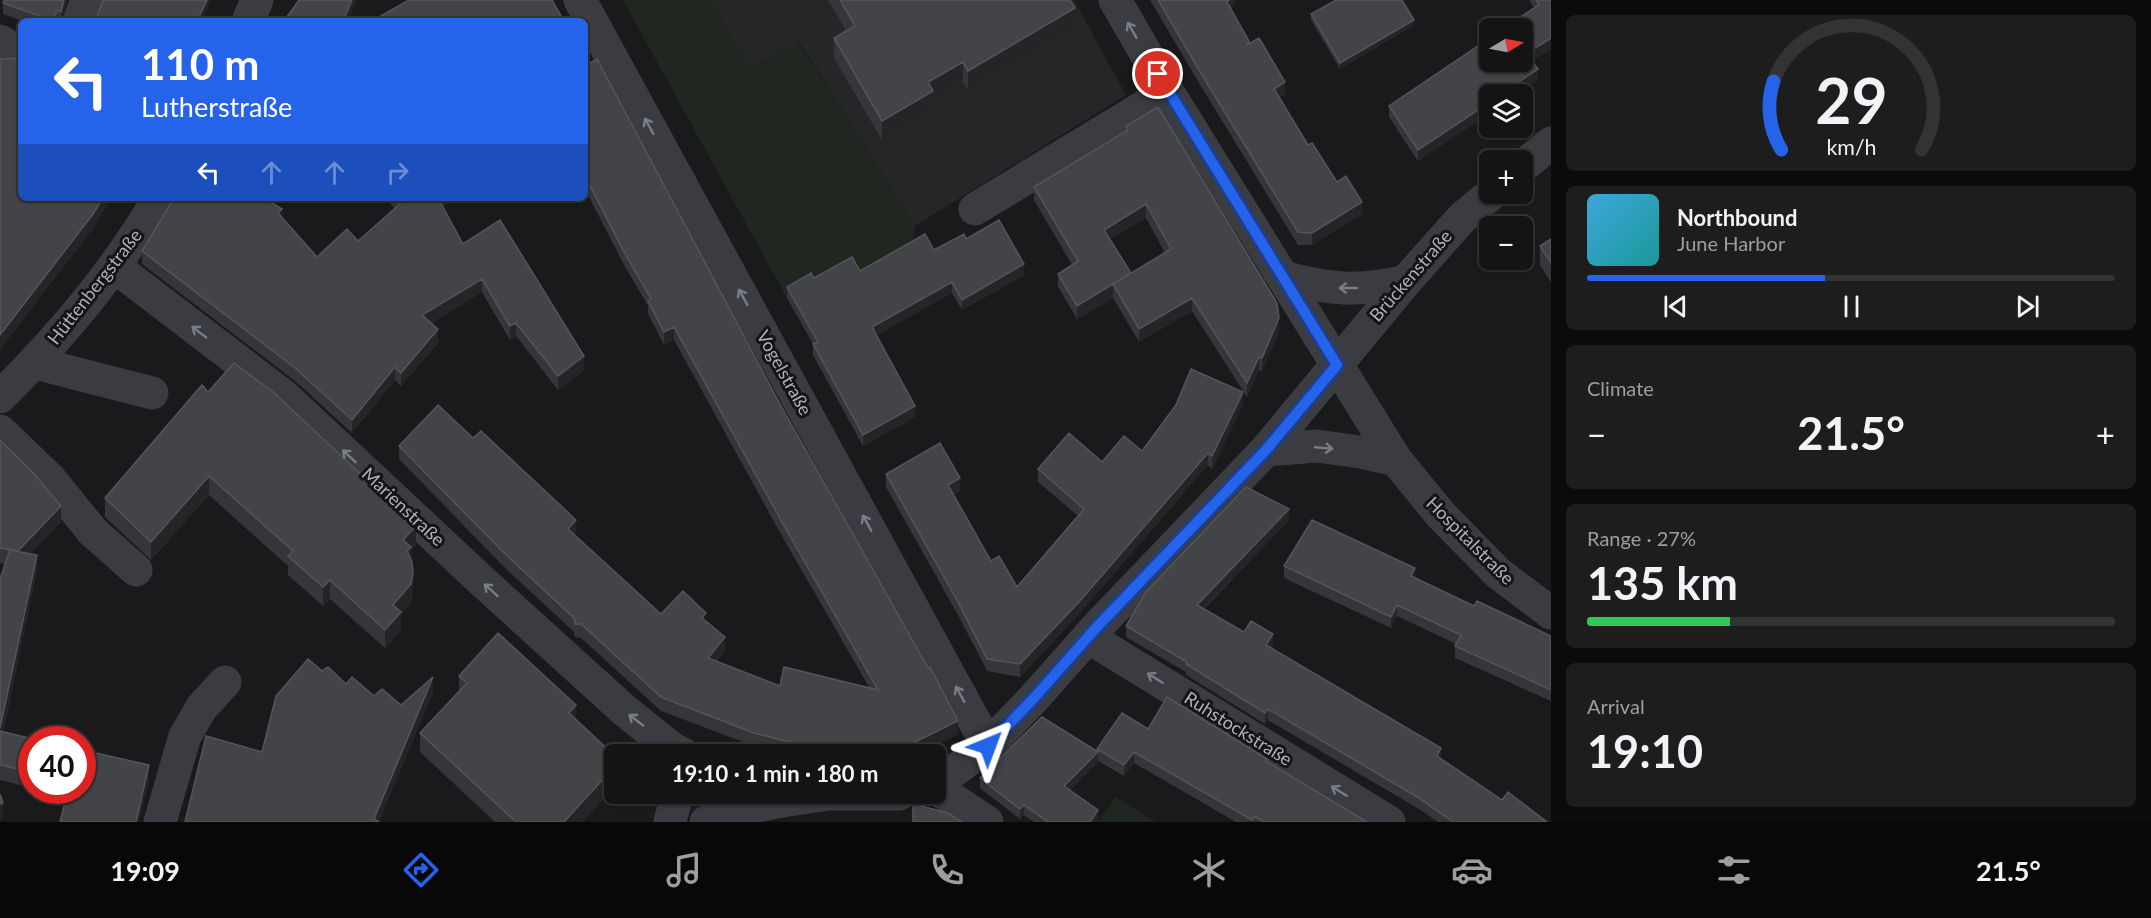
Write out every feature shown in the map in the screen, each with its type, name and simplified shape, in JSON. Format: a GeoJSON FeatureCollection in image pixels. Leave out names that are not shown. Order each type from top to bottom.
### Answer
{"type":"FeatureCollection","features":[{"type":"Feature","properties":{"kind":"street"},"geometry":{"type":"LineString","coordinates":[[80,18],[87,0]]}},
{"type":"Feature","properties":{"kind":"street"},"geometry":{"type":"LineString","coordinates":[[249,18],[257,0]]}},
{"type":"Feature","properties":{"kind":"street","name":"Vogelstraße"},"geometry":{"type":"LineString","coordinates":[[580,0],[988,746]]}},
{"type":"Feature","properties":{"kind":"street","name":"Hospitalstraße"},"geometry":{"type":"LineString","coordinates":[[1114,0],[1168,92],[1396,460],[1441,515],[1498,573],[1551,613]]}},
{"type":"Feature","properties":{"kind":"street"},"geometry":{"type":"LineString","coordinates":[[0,41],[18,53]]}},
{"type":"Feature","properties":{"kind":"street"},"geometry":{"type":"LineString","coordinates":[[0,55],[18,55]]}},
{"type":"Feature","properties":{"kind":"street"},"geometry":{"type":"LineString","coordinates":[[975,209],[1168,92]]}},
{"type":"Feature","properties":{"kind":"street"},"geometry":{"type":"LineString","coordinates":[[1533,158],[1551,143]]}},
{"type":"Feature","properties":{"kind":"street","name":"Hüttenbergstraße"},"geometry":{"type":"LineString","coordinates":[[0,397],[72,322],[115,267],[157,201]]}},
{"type":"Feature","properties":{"kind":"street","name":"Brückenstraße"},"geometry":{"type":"LineString","coordinates":[[1337,365],[1406,281],[1462,218],[1479,204]]}},
{"type":"Feature","properties":{"kind":"street","name":"Marienstraße"},"geometry":{"type":"LineString","coordinates":[[115,267],[284,396],[597,686],[665,744]]}},
{"type":"Feature","properties":{"kind":"street"},"geometry":{"type":"LineString","coordinates":[[1283,277],[1308,284],[1342,289],[1376,288],[1406,281]]}},
{"type":"Feature","properties":{"kind":"street"},"geometry":{"type":"LineString","coordinates":[[946,777],[988,746],[1034,698],[1088,637],[1266,450],[1337,365]]}},
{"type":"Feature","properties":{"kind":"street"},"geometry":{"type":"LineString","coordinates":[[47,366],[152,393]]}},
{"type":"Feature","properties":{"kind":"street"},"geometry":{"type":"LineString","coordinates":[[0,431],[50,479],[93,532],[136,570]]}},
{"type":"Feature","properties":{"kind":"street"},"geometry":{"type":"LineString","coordinates":[[1266,450],[1317,446],[1396,460]]}},
{"type":"Feature","properties":{"kind":"street","name":"Ruhstockstraße"},"geometry":{"type":"LineString","coordinates":[[1088,637],[1389,822]]}},
{"type":"Feature","properties":{"kind":"street"},"geometry":{"type":"LineString","coordinates":[[160,822],[185,736],[202,707],[225,682]]}},
{"type":"Feature","properties":{"kind":"street"},"geometry":{"type":"LineString","coordinates":[[946,795],[987,822]]}},
{"type":"Feature","properties":{"kind":"street"},"geometry":{"type":"LineString","coordinates":[[670,822],[676,804]]}},
{"type":"Feature","properties":{"kind":"street"},"geometry":{"type":"LineString","coordinates":[[706,822],[762,804]]}},
{"type":"Feature","properties":{"kind":"shaded area"},"geometry":{"type":"Polygon","coordinates":[[[623,0],[710,0],[751,69],[797,40],[915,226],[913,239],[925,245],[860,281],[811,284],[787,298],[623,0]]]}},
{"type":"Feature","properties":{"kind":"shaded area"},"geometry":{"type":"Polygon","coordinates":[[[710,0],[1074,0],[1126,95],[915,226],[798,40],[750,69],[710,0]]]}},
{"type":"Feature","properties":{"kind":"shaded area"},"geometry":{"type":"Polygon","coordinates":[[[1116,797],[1156,822],[1097,822],[1116,797]]]}},
{"type":"Feature","properties":{"kind":"building"},"geometry":{"type":"Polygon","coordinates":[[[4,0],[64,0],[61,12],[57,10],[55,18],[46,18],[3,3],[4,0]]]}},
{"type":"Feature","properties":{"kind":"building"},"geometry":{"type":"Polygon","coordinates":[[[103,0],[207,0],[198,18],[97,17],[103,0]]]}},
{"type":"Feature","properties":{"kind":"building"},"geometry":{"type":"Polygon","coordinates":[[[299,0],[352,0],[344,18],[286,18],[299,0]]]}},
{"type":"Feature","properties":{"kind":"building"},"geometry":{"type":"Polygon","coordinates":[[[409,0],[552,0],[562,18],[377,18],[409,0]]]}},
{"type":"Feature","properties":{"kind":"building"},"geometry":{"type":"Polygon","coordinates":[[[840,0],[1070,0],[1075,8],[968,71],[963,62],[928,82],[933,91],[882,121],[834,38],[855,26],[840,0]]]}},
{"type":"Feature","properties":{"kind":"building"},"geometry":{"type":"Polygon","coordinates":[[[1158,0],[1229,0],[1227,2],[1249,41],[1247,45],[1259,38],[1285,82],[1274,89],[1308,145],[1312,143],[1337,182],[1346,176],[1362,202],[1312,233],[1298,232],[1158,0]]]}},
{"type":"Feature","properties":{"kind":"building"},"geometry":{"type":"Polygon","coordinates":[[[1336,0],[1402,0],[1414,20],[1340,63],[1311,14],[1336,0]]]}},
{"type":"Feature","properties":{"kind":"building"},"geometry":{"type":"Polygon","coordinates":[[[1536,0],[1551,0],[1551,38],[1533,49],[1533,18],[1519,18],[1539,5],[1536,0]]]}},
{"type":"Feature","properties":{"kind":"building"},"geometry":{"type":"Polygon","coordinates":[[[1479,45],[1479,72],[1533,72],[1533,62],[1538,69],[1516,84],[1479,84],[1479,109],[1418,150],[1389,106],[1479,45]]]}},
{"type":"Feature","properties":{"kind":"building"},"geometry":{"type":"Polygon","coordinates":[[[18,58],[18,201],[101,201],[0,335],[0,59],[18,58]]]}},
{"type":"Feature","properties":{"kind":"building"},"geometry":{"type":"Polygon","coordinates":[[[597,59],[780,404],[928,668],[930,667],[958,721],[911,744],[797,744],[754,733],[661,697],[581,624],[575,624],[574,618],[503,552],[399,446],[438,405],[473,438],[481,431],[576,520],[568,529],[661,614],[683,591],[706,613],[702,618],[725,637],[708,658],[780,686],[784,667],[878,690],[674,327],[664,332],[648,301],[651,299],[588,182],[588,64],[597,59]]]}},
{"type":"Feature","properties":{"kind":"building"},"geometry":{"type":"Polygon","coordinates":[[[1158,107],[1277,303],[1279,318],[1262,358],[1259,357],[1247,383],[1192,298],[1139,329],[1113,284],[1077,306],[1058,274],[1078,261],[1034,187],[1128,130],[1126,126],[1158,107]],[[1146,204],[1104,230],[1131,273],[1113,284],[1171,249],[1146,204]]]}},
{"type":"Feature","properties":{"kind":"building"},"geometry":{"type":"Polygon","coordinates":[[[172,201],[269,201],[282,209],[278,213],[317,257],[347,229],[358,241],[401,203],[399,201],[440,201],[463,244],[500,220],[584,356],[558,376],[516,323],[510,326],[482,279],[422,315],[438,329],[401,373],[395,367],[352,420],[295,368],[142,251],[172,201]]]}},
{"type":"Feature","properties":{"kind":"building"},"geometry":{"type":"Polygon","coordinates":[[[999,220],[1024,264],[962,300],[952,282],[872,327],[915,406],[863,435],[813,344],[818,342],[787,287],[811,273],[814,278],[852,257],[860,271],[925,234],[934,250],[964,234],[966,239],[999,220]]]}},
{"type":"Feature","properties":{"kind":"building"},"geometry":{"type":"Polygon","coordinates":[[[1551,239],[1551,263],[1540,246],[1551,239]]]}},
{"type":"Feature","properties":{"kind":"building"},"geometry":{"type":"Polygon","coordinates":[[[234,363],[272,391],[416,526],[403,540],[411,547],[407,551],[412,562],[411,584],[393,605],[401,612],[385,630],[330,580],[323,587],[288,556],[293,551],[209,476],[151,542],[105,498],[202,385],[208,392],[234,363]]]}},
{"type":"Feature","properties":{"kind":"building"},"geometry":{"type":"Polygon","coordinates":[[[1191,369],[1243,392],[1212,456],[1208,453],[1079,602],[1020,664],[987,659],[958,602],[886,474],[940,443],[960,478],[948,485],[991,561],[999,556],[1017,587],[1084,509],[1038,469],[1069,433],[1102,462],[1124,436],[1142,451],[1176,405],[1191,369]]]}},
{"type":"Feature","properties":{"kind":"building"},"geometry":{"type":"Polygon","coordinates":[[[0,440],[36,476],[61,506],[18,551],[0,548],[0,440]]]}},
{"type":"Feature","properties":{"kind":"building"},"geometry":{"type":"Polygon","coordinates":[[[1246,487],[1289,509],[1197,605],[1244,632],[1251,621],[1273,634],[1266,645],[1441,748],[1437,756],[1502,800],[1508,792],[1547,822],[1453,822],[1419,798],[1268,709],[1265,713],[1186,664],[1187,662],[1126,626],[1146,592],[1246,487]]]}},
{"type":"Feature","properties":{"kind":"building"},"geometry":{"type":"Polygon","coordinates":[[[1312,520],[1415,568],[1411,576],[1474,606],[1477,601],[1551,636],[1551,690],[1455,646],[1461,635],[1397,605],[1391,617],[1284,566],[1312,520]]]}},
{"type":"Feature","properties":{"kind":"building"},"geometry":{"type":"Polygon","coordinates":[[[10,550],[37,555],[0,728],[0,579],[10,550]]]}},
{"type":"Feature","properties":{"kind":"building"},"geometry":{"type":"Polygon","coordinates":[[[498,633],[576,705],[569,713],[604,746],[604,778],[564,822],[516,822],[420,733],[467,683],[459,676],[498,633]]]}},
{"type":"Feature","properties":{"kind":"building"},"geometry":{"type":"Polygon","coordinates":[[[308,659],[322,671],[328,667],[346,684],[352,677],[374,696],[382,689],[401,705],[433,677],[374,819],[379,822],[185,822],[206,736],[262,752],[276,696],[308,659]]]}},
{"type":"Feature","properties":{"kind":"building"},"geometry":{"type":"Polygon","coordinates":[[[1167,697],[1267,759],[1266,761],[1367,822],[1264,822],[1254,816],[1252,820],[1134,752],[1124,765],[1097,749],[1122,713],[1148,729],[1167,697]]]}},
{"type":"Feature","properties":{"kind":"building"},"geometry":{"type":"Polygon","coordinates":[[[1042,717],[1098,752],[1064,786],[1098,810],[1090,822],[1048,822],[1024,805],[1020,809],[980,778],[1042,717]]]}},
{"type":"Feature","properties":{"kind":"building"},"geometry":{"type":"Polygon","coordinates":[[[0,731],[18,735],[18,769],[0,765],[0,731]]]}},
{"type":"Feature","properties":{"kind":"building"},"geometry":{"type":"Polygon","coordinates":[[[96,753],[149,765],[136,822],[60,822],[64,804],[96,804],[96,753]]]}},
{"type":"Feature","properties":{"kind":"building"},"geometry":{"type":"Polygon","coordinates":[[[913,804],[948,813],[962,822],[913,822],[913,804]]]}},
{"type":"Feature","properties":{"kind":"route"},"geometry":{"type":"LineString","coordinates":[[988,746],[1096,628],[1266,450],[1337,365],[1158,74]]}}]}
